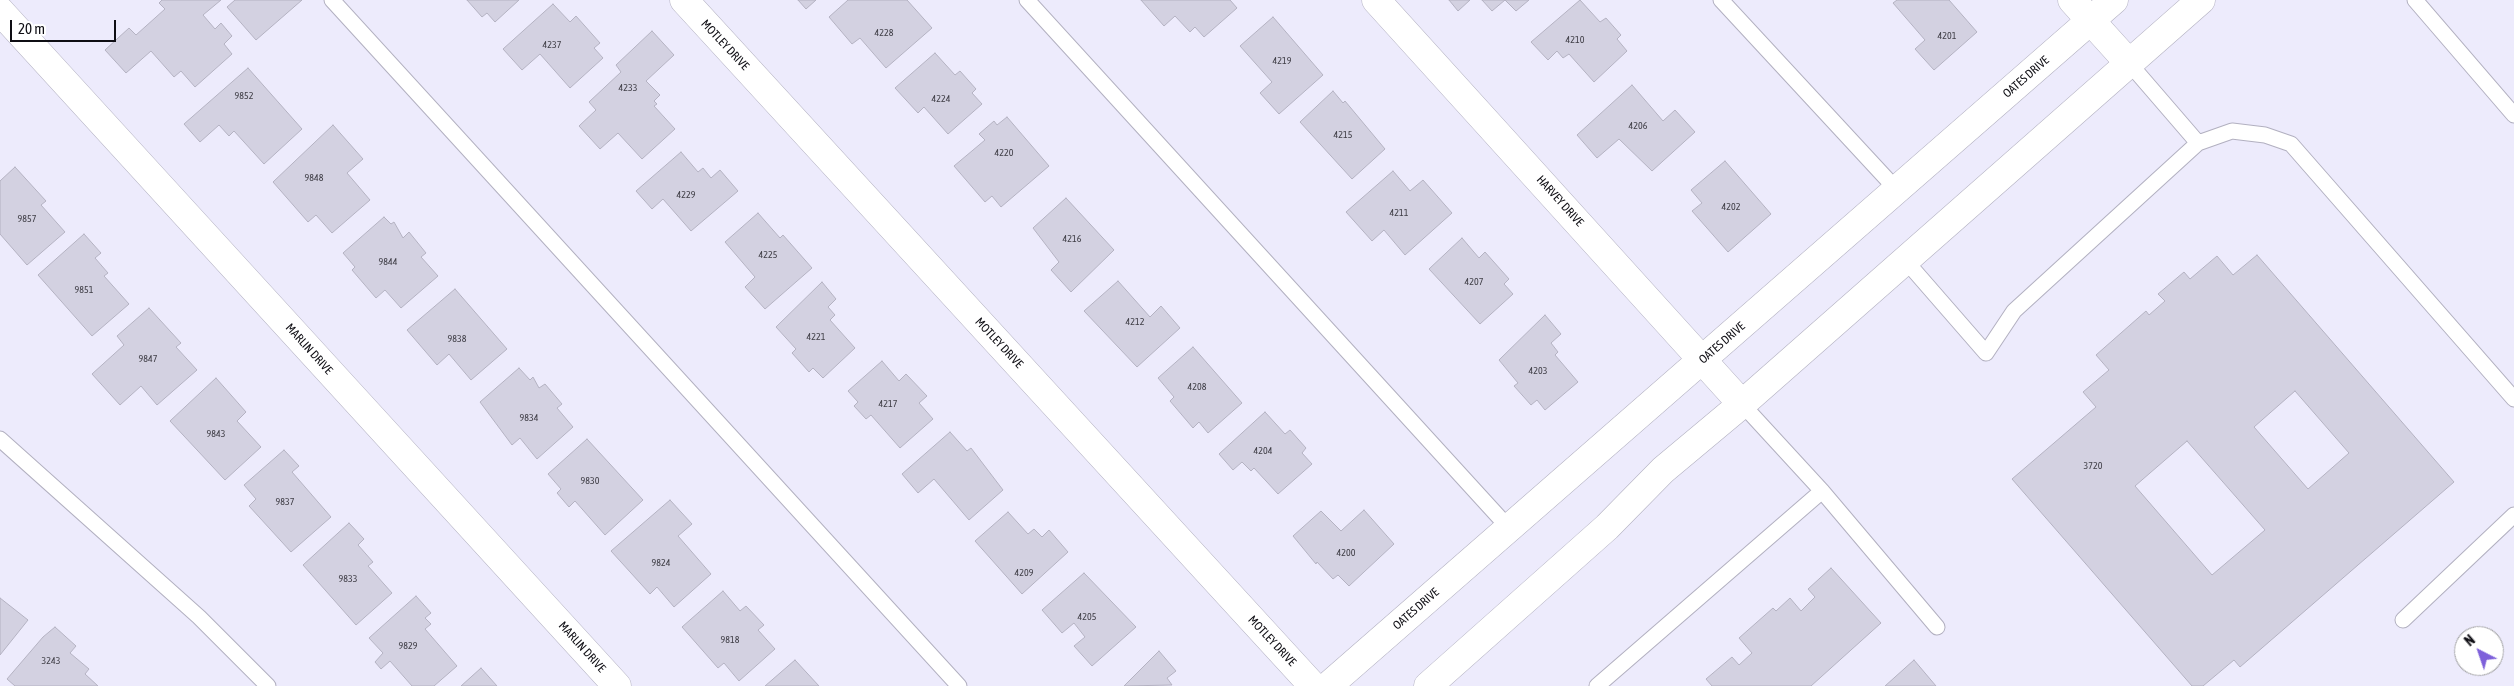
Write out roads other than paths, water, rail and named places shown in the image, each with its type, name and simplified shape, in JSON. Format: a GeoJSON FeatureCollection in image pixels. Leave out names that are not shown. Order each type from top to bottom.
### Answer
{"type":"FeatureCollection","features":[{"type":"Feature","properties":{"kind":"street","name":"MOTLEY DRIVE"},"geometry":{"type":"LineString","coordinates":[[684,0],[1313,686]]}},
{"type":"Feature","properties":{"kind":"street","name":"HARVEY DRIVE"},"geometry":{"type":"LineString","coordinates":[[1376,0],[1704,359],[1742,404]]}},
{"type":"Feature","properties":{"kind":"street"},"geometry":{"type":"LineString","coordinates":[[2072,0],[2129,63]]}},
{"type":"Feature","properties":{"kind":"street","name":"OATES DRIVE"},"geometry":{"type":"LineString","coordinates":[[1328,686],[2114,0]]}},
{"type":"Feature","properties":{"kind":"street"},"geometry":{"type":"LineString","coordinates":[[1428,686],[1607,527],[1663,470],[1742,404],[2201,0]]}},
{"type":"Feature","properties":{"kind":"street","name":"MARLIN DRIVE"},"geometry":{"type":"LineString","coordinates":[[0,11],[617,686]]}},
{"type":"Feature","properties":{"kind":"lane"},"geometry":{"type":"LineString","coordinates":[[332,0],[958,686]]}},
{"type":"Feature","properties":{"kind":"lane"},"geometry":{"type":"LineString","coordinates":[[1027,0],[1508,527]]}},
{"type":"Feature","properties":{"kind":"lane"},"geometry":{"type":"LineString","coordinates":[[1721,0],[1897,190]]}},
{"type":"Feature","properties":{"kind":"lane"},"geometry":{"type":"LineString","coordinates":[[2415,0],[2514,115]]}},
{"type":"Feature","properties":{"kind":"lane"},"geometry":{"type":"LineString","coordinates":[[2129,63],[2198,143]]}},
{"type":"Feature","properties":{"kind":"lane"},"geometry":{"type":"LineString","coordinates":[[1905,260],[1986,353],[2014,310],[2198,143],[2232,131],[2265,135],[2291,144],[2514,399]]}},
{"type":"Feature","properties":{"kind":"lane"},"geometry":{"type":"LineString","coordinates":[[1742,404],[1822,491],[1937,627]]}},
{"type":"Feature","properties":{"kind":"lane"},"geometry":{"type":"LineString","coordinates":[[0,438],[199,617],[268,686]]}},
{"type":"Feature","properties":{"kind":"lane"},"geometry":{"type":"LineString","coordinates":[[1597,686],[1822,491]]}},
{"type":"Feature","properties":{"kind":"lane"},"geometry":{"type":"LineString","coordinates":[[2403,620],[2514,515]]}}]}
